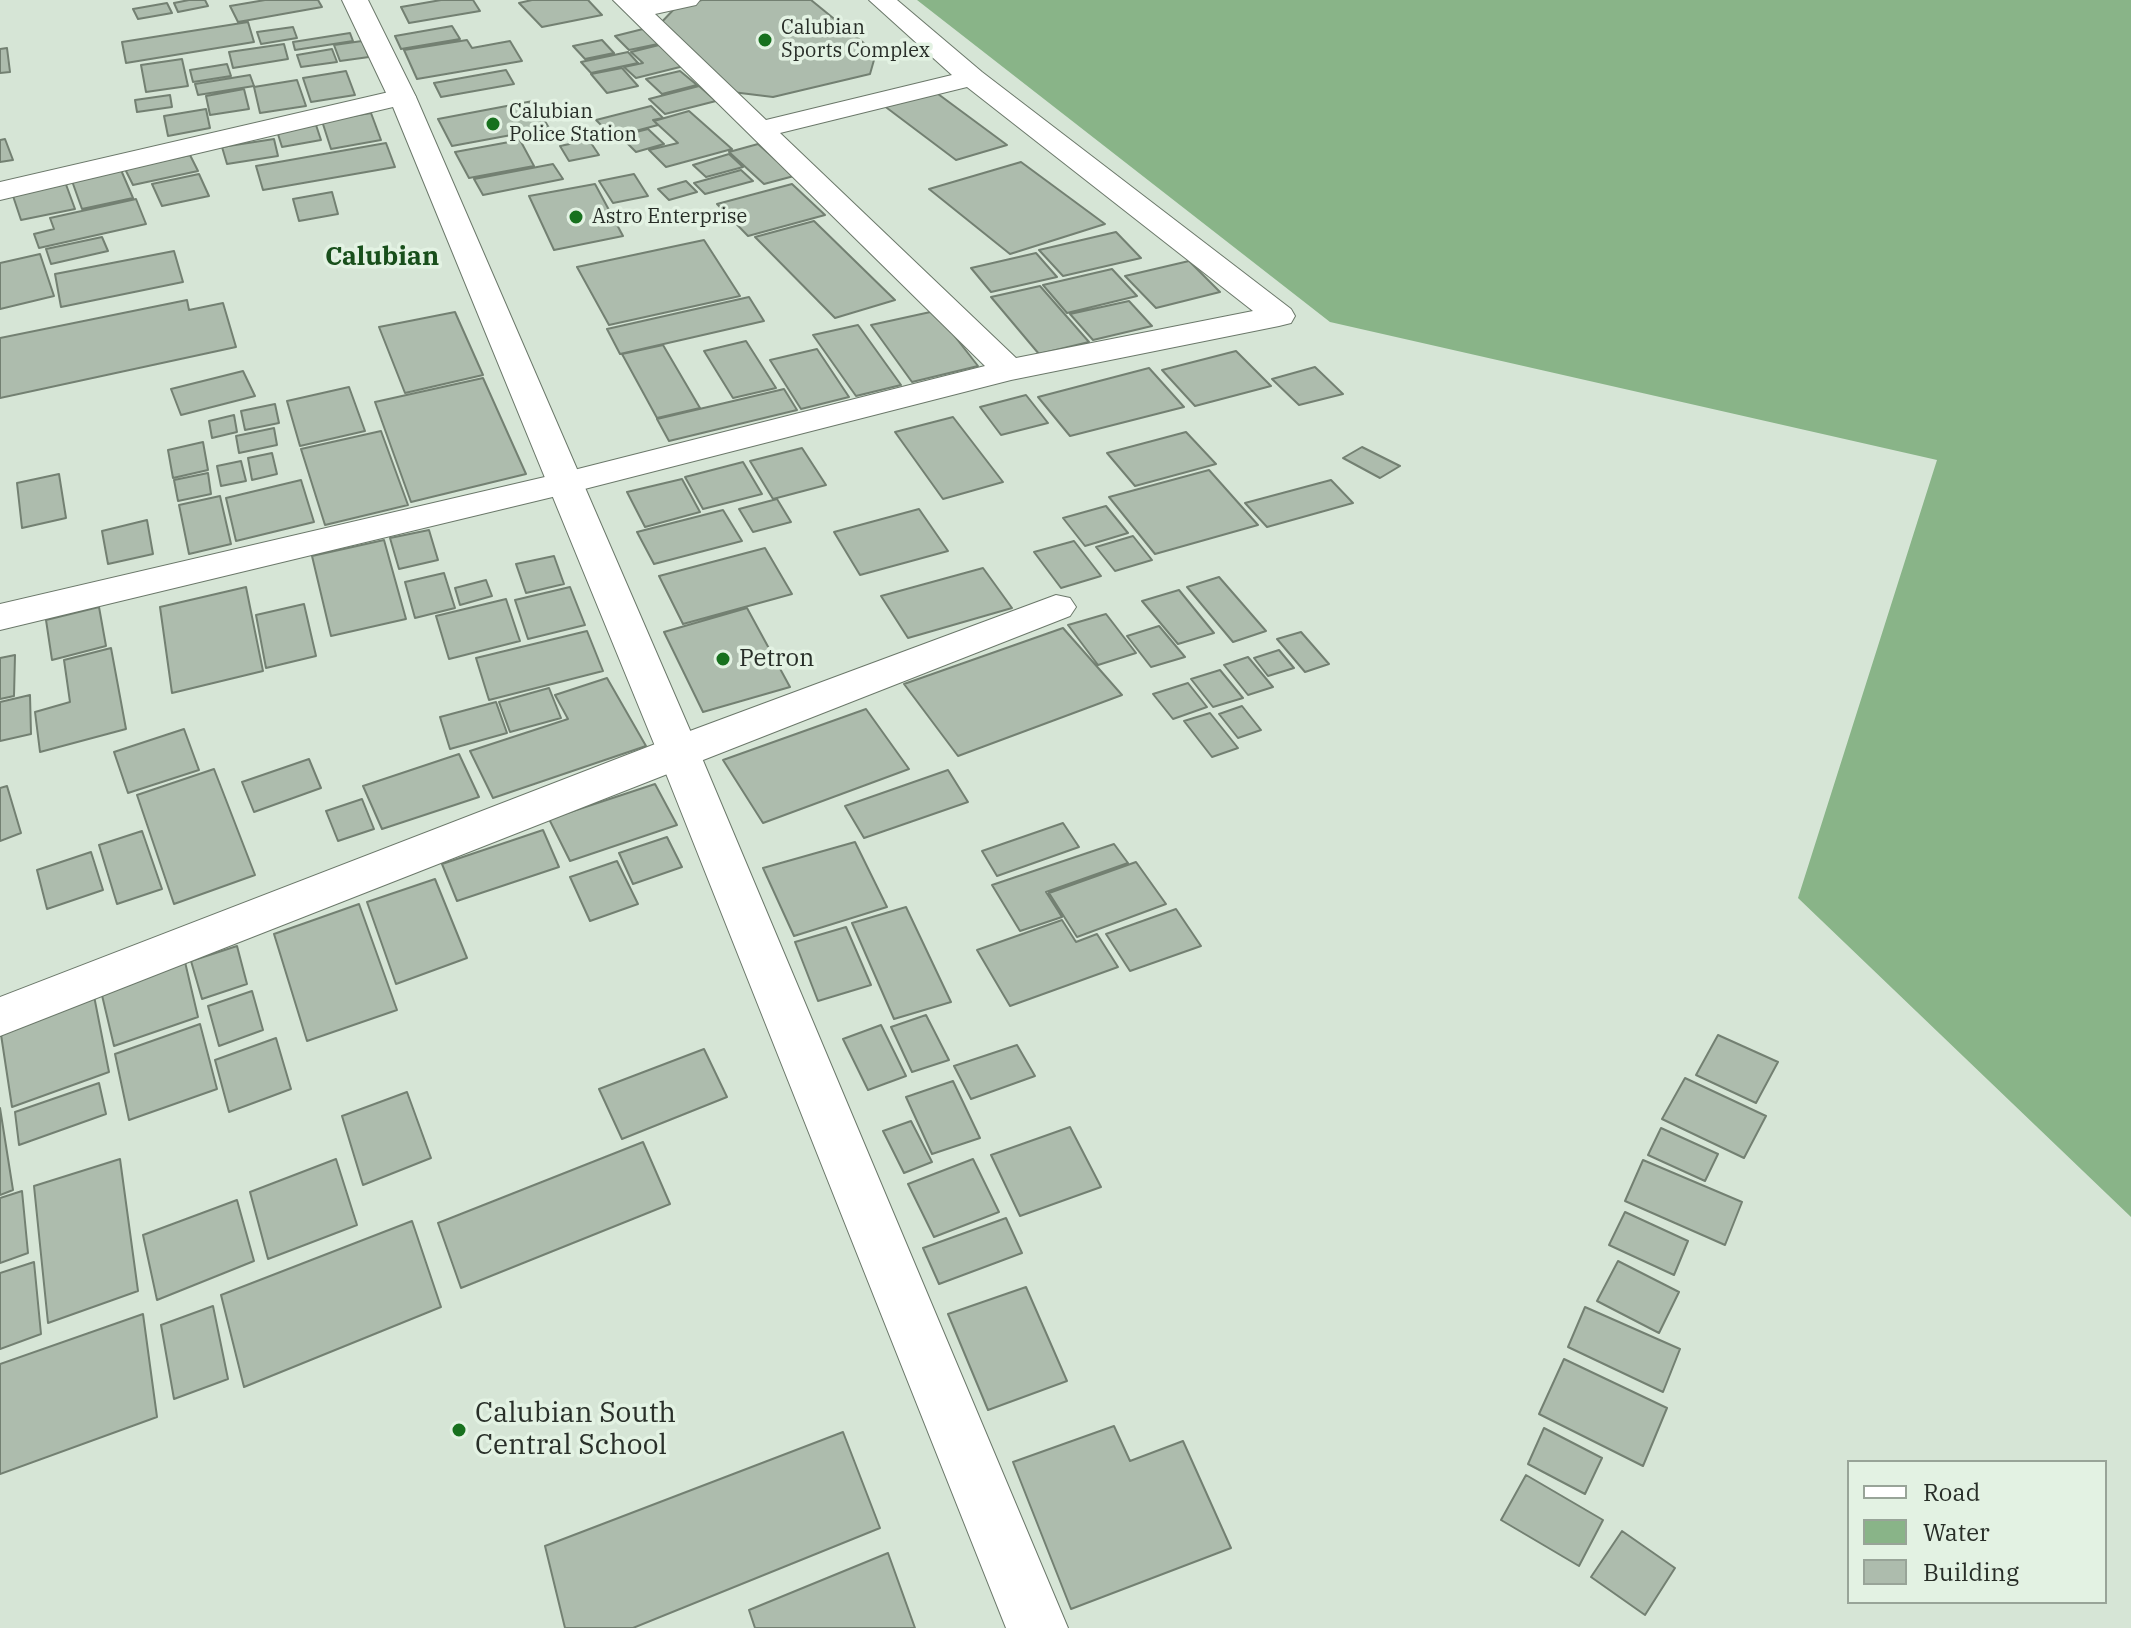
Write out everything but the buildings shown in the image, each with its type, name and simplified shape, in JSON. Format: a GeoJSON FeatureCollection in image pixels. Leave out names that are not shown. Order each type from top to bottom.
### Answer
{"type":"FeatureCollection","features":[{"type":"Feature","properties":{"kind":"street"},"geometry":{"type":"LineString","coordinates":[[355,0],[402,97],[678,751],[1037,1628]]}},
{"type":"Feature","properties":{"kind":"street"},"geometry":{"type":"LineString","coordinates":[[631,5],[687,0]]}},
{"type":"Feature","properties":{"kind":"street"},"geometry":{"type":"LineString","coordinates":[[0,617],[565,483],[1009,370],[1279,316],[972,78],[882,0]]}},
{"type":"Feature","properties":{"kind":"street"},"geometry":{"type":"LineString","coordinates":[[631,5],[1009,370]]}},
{"type":"Feature","properties":{"kind":"street"},"geometry":{"type":"LineString","coordinates":[[760,130],[972,78]]}},
{"type":"Feature","properties":{"kind":"street"},"geometry":{"type":"LineString","coordinates":[[0,191],[402,97]]}},
{"type":"Feature","properties":{"kind":"street"},"geometry":{"type":"LineString","coordinates":[[0,1017],[678,751],[1056,607]]}},
{"type":"Feature","properties":{"kind":"water"},"geometry":{"type":"Polygon","coordinates":[[[917,0],[2131,0],[2131,1217],[1798,898],[1937,460],[1330,322],[917,0]]]}},
{"type":"Feature","properties":{"kind":"place","name":"Calubian Sports Complex"},"geometry":{"type":"Point","coordinates":[765,40]}},
{"type":"Feature","properties":{"kind":"place","name":"Calubian Police Station"},"geometry":{"type":"Point","coordinates":[493,124]}},
{"type":"Feature","properties":{"kind":"place","name":"Astro Enterprise"},"geometry":{"type":"Point","coordinates":[576,217]}},
{"type":"Feature","properties":{"kind":"place","name":"Petron"},"geometry":{"type":"Point","coordinates":[723,659]}},
{"type":"Feature","properties":{"kind":"place","name":"Calubian South Central School"},"geometry":{"type":"Point","coordinates":[459,1430]}},
{"type":"Feature","properties":{"kind":"district","name":"Calubian"},"geometry":{"type":"Point","coordinates":[382,257]}}]}
